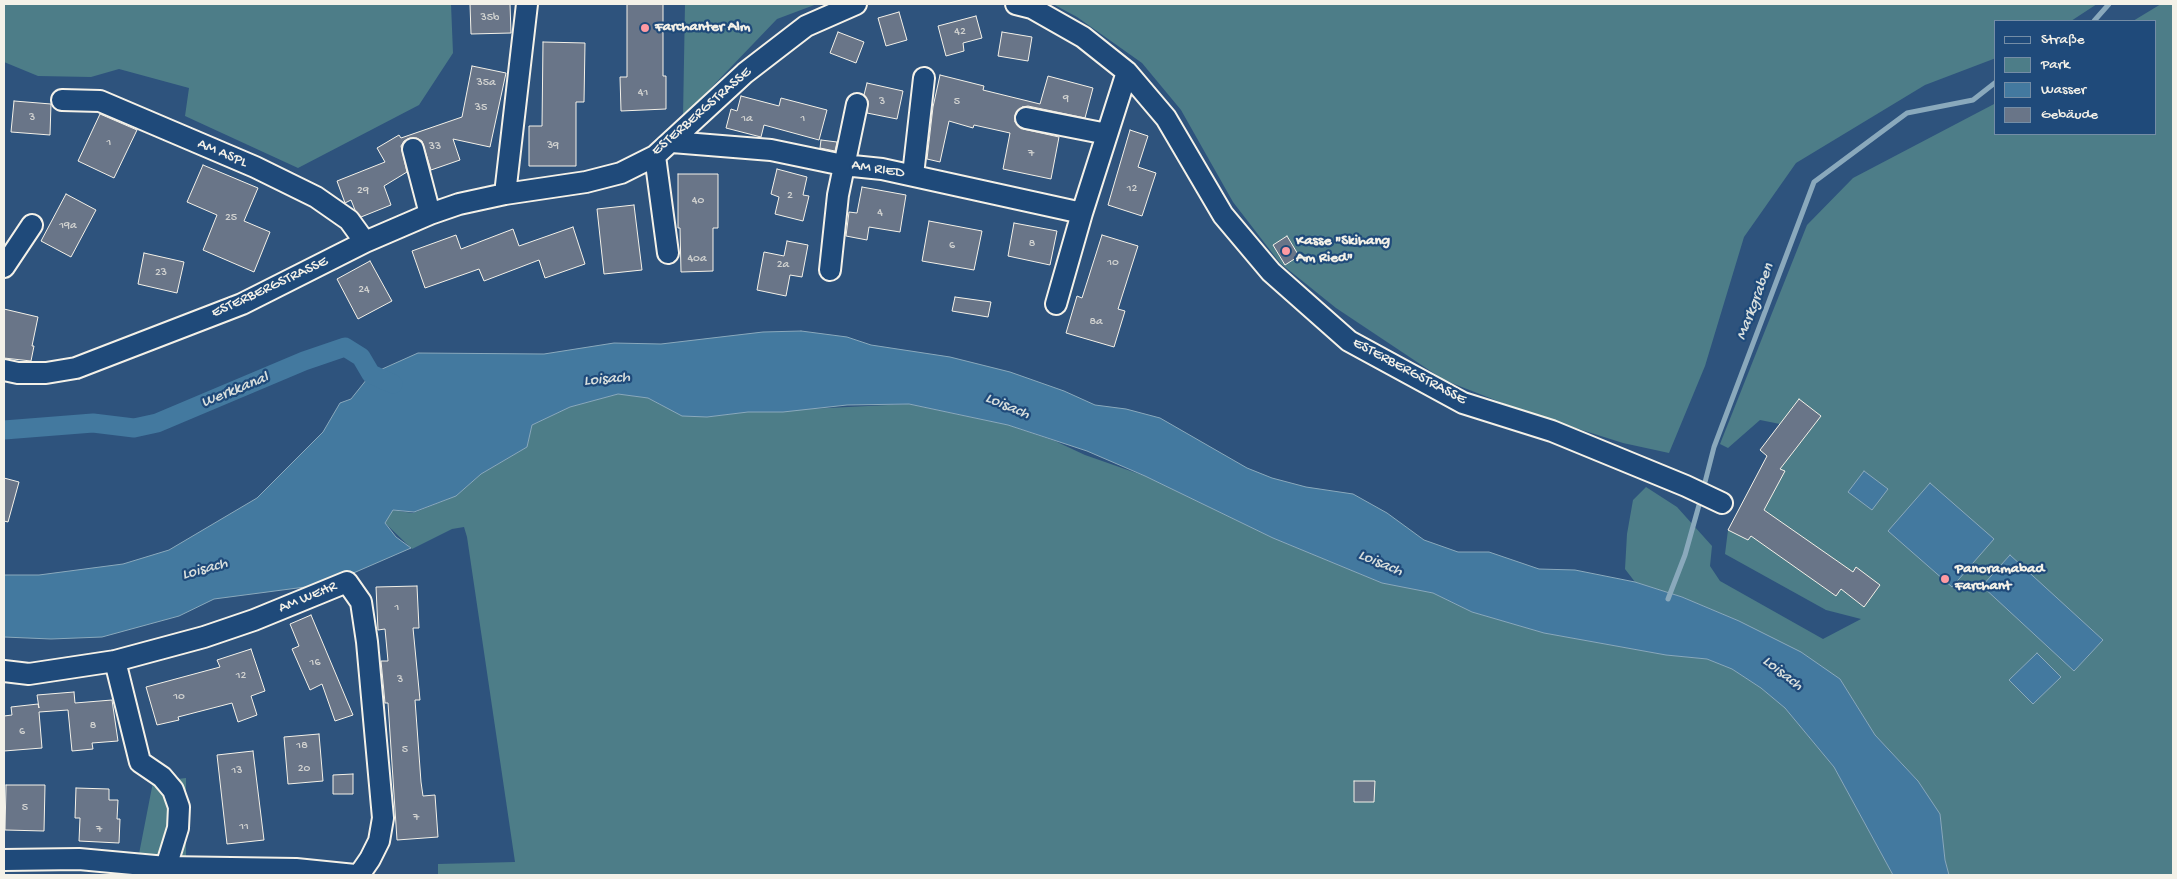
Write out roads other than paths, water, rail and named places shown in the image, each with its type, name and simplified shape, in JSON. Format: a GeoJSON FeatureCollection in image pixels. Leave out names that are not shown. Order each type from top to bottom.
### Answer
{"type":"FeatureCollection","features":[{"type":"Feature","properties":{"kind":"street"},"geometry":{"type":"LineString","coordinates":[[505,194],[527,4]]}},
{"type":"Feature","properties":{"kind":"street","name":"ESTERBERGSTRASSE"},"geometry":{"type":"LineString","coordinates":[[4,370],[18,374],[46,373],[76,368],[242,304],[365,242],[430,214],[459,204],[505,194],[586,182],[621,173],[655,156],[745,73],[806,26],[856,4]]}},
{"type":"Feature","properties":{"kind":"street","name":"ESTERBERGSTRASSE"},"geometry":{"type":"LineString","coordinates":[[1016,4],[1032,8],[1083,37],[1127,72],[1166,118],[1223,215],[1271,272],[1350,341],[1463,403],[1552,431],[1686,486],[1722,503]]}},
{"type":"Feature","properties":{"kind":"street"},"geometry":{"type":"LineString","coordinates":[[1056,304],[1082,213],[1127,72]]}},
{"type":"Feature","properties":{"kind":"street"},"geometry":{"type":"LineString","coordinates":[[913,175],[924,78]]}},
{"type":"Feature","properties":{"kind":"street","name":"AM ASPL"},"geometry":{"type":"LineString","coordinates":[[62,100],[100,101],[255,167],[316,197],[349,220],[365,242]]}},
{"type":"Feature","properties":{"kind":"street"},"geometry":{"type":"LineString","coordinates":[[830,270],[843,165],[857,104]]}},
{"type":"Feature","properties":{"kind":"street"},"geometry":{"type":"LineString","coordinates":[[1026,118],[1107,134]]}},
{"type":"Feature","properties":{"kind":"street","name":"AM RIED"},"geometry":{"type":"LineString","coordinates":[[672,142],[771,150],[843,165],[882,169],[1082,213]]}},
{"type":"Feature","properties":{"kind":"street"},"geometry":{"type":"LineString","coordinates":[[413,149],[430,214]]}},
{"type":"Feature","properties":{"kind":"street"},"geometry":{"type":"LineString","coordinates":[[655,156],[668,253]]}},
{"type":"Feature","properties":{"kind":"street"},"geometry":{"type":"LineString","coordinates":[[4,267],[32,225]]}},
{"type":"Feature","properties":{"kind":"street","name":"AM WEHR"},"geometry":{"type":"LineString","coordinates":[[4,671],[29,674],[115,661],[204,638],[347,582],[361,602],[367,642],[383,818],[379,841],[370,859],[357,875]]}},
{"type":"Feature","properties":{"kind":"street"},"geometry":{"type":"LineString","coordinates":[[115,661],[140,762],[162,777],[173,790],[179,807],[178,828],[156,869]]}},
{"type":"Feature","properties":{"kind":"street"},"geometry":{"type":"LineString","coordinates":[[4,863],[227,871],[296,869],[357,875]]}},
{"type":"Feature","properties":{"kind":"water","name":"Loisach"},"geometry":{"type":"Polygon","coordinates":[[[801,331],[847,337],[871,345],[950,357],[1010,372],[1064,391],[1095,405],[1126,409],[1160,418],[1247,468],[1272,478],[1306,487],[1353,494],[1387,513],[1424,540],[1458,552],[1489,552],[1539,569],[1575,570],[1635,582],[1682,597],[1739,621],[1801,652],[1840,679],[1875,735],[1918,781],[1940,814],[1945,860],[1949,875],[1893,875],[1834,767],[1785,708],[1761,688],[1732,669],[1707,659],[1666,655],[1544,633],[1472,612],[1433,593],[1382,583],[1273,538],[1145,476],[1087,451],[1008,425],[909,404],[847,405],[783,412],[748,412],[707,417],[682,416],[648,398],[618,394],[570,407],[532,425],[527,447],[481,474],[456,496],[414,512],[393,510],[385,523],[396,537],[411,548],[328,584],[214,599],[179,616],[102,637],[51,639],[4,637],[4,575],[39,575],[123,564],[169,550],[257,498],[323,432],[340,403],[351,399],[371,374],[418,353],[544,354],[614,343],[661,344],[763,332],[801,331]]]}},
{"type":"Feature","properties":{"kind":"water"},"geometry":{"type":"Polygon","coordinates":[[[1864,471],[1888,489],[1872,510],[1848,492],[1864,471]]]}},
{"type":"Feature","properties":{"kind":"water"},"geometry":{"type":"Polygon","coordinates":[[[1930,483],[1994,539],[1952,587],[1888,531],[1930,483]]]}},
{"type":"Feature","properties":{"kind":"water"},"geometry":{"type":"Polygon","coordinates":[[[2010,555],[2103,640],[2074,671],[1982,586],[2010,555]]]}},
{"type":"Feature","properties":{"kind":"water"},"geometry":{"type":"Polygon","coordinates":[[[2037,653],[2061,677],[2033,704],[2009,680],[2037,653]]]}},
{"type":"Feature","properties":{"kind":"waterway","name":"Markgraben"},"geometry":{"type":"LineString","coordinates":[[2095,20],[2109,4]]}},
{"type":"Feature","properties":{"kind":"waterway","name":"Markgraben"},"geometry":{"type":"LineString","coordinates":[[1703,490],[1714,447],[1814,182],[1907,113],[1973,100],[1994,84]]}},
{"type":"Feature","properties":{"kind":"waterway","name":"Werkkanal"},"geometry":{"type":"LineString","coordinates":[[4,430],[93,423],[134,428],[157,423],[304,361],[345,347],[361,357],[371,374],[393,384]]}},
{"type":"Feature","properties":{"kind":"waterway","name":"Markgraben"},"geometry":{"type":"LineString","coordinates":[[1668,599],[1685,555],[1701,498]]}},
{"type":"Feature","properties":{"kind":"place","name":"Farchanter Alm"},"geometry":{"type":"Point","coordinates":[645,28]}},
{"type":"Feature","properties":{"kind":"place","name":"Kasse \"Skihang Am Ried\""},"geometry":{"type":"Point","coordinates":[1286,251]}},
{"type":"Feature","properties":{"kind":"place","name":"Panoramabad Farchant"},"geometry":{"type":"Point","coordinates":[1945,579]}}]}
